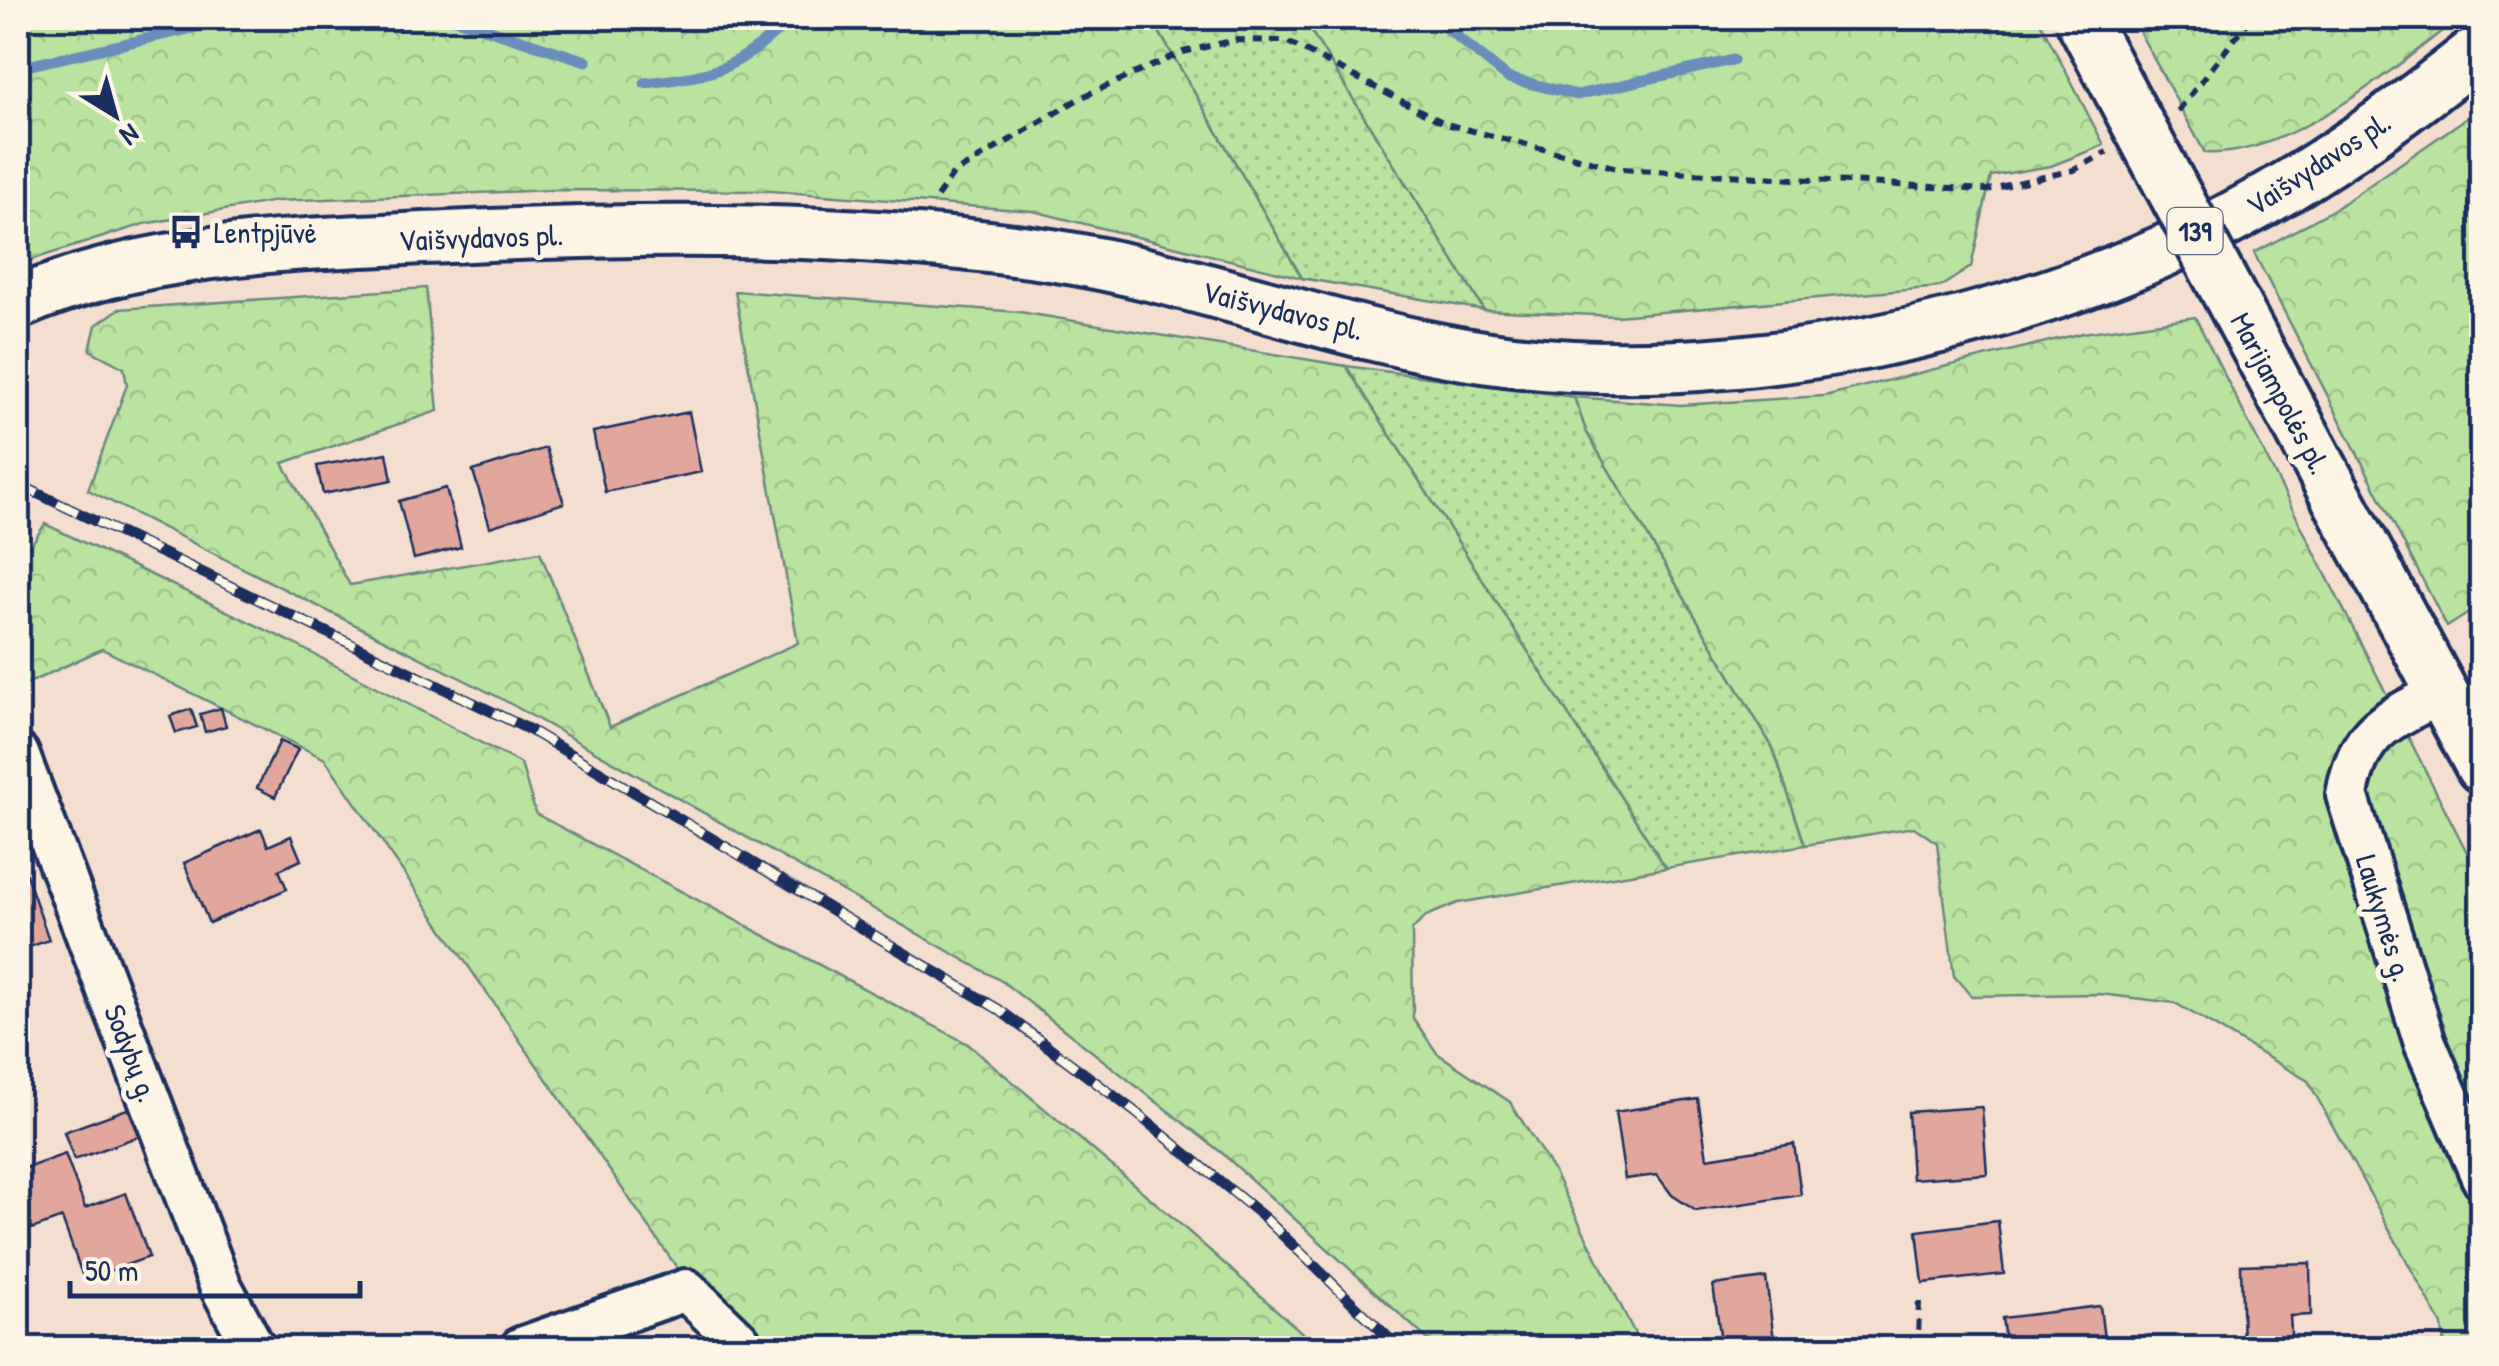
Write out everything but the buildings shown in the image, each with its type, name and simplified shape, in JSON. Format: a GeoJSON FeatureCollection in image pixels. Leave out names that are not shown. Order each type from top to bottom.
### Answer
{"type":"FeatureCollection","features":[{"type":"Feature","properties":{"kind":"main road","name":"Marijampolės pl."},"geometry":{"type":"LineString","coordinates":[[2081,18],[2482,767]]}},
{"type":"Feature","properties":{"kind":"main road","name":"Vaišvydavos pl."},"geometry":{"type":"LineString","coordinates":[[18,302],[139,265],[326,242],[714,231],[922,240],[1054,256],[1141,272],[1299,316],[1490,358],[1699,366],[1856,344],[1970,318],[2146,258],[2276,193],[2343,151],[2482,48]]}},
{"type":"Feature","properties":{"kind":"street","name":"Laukymės g."},"geometry":{"type":"LineString","coordinates":[[2441,694],[2385,722],[2353,757],[2347,794],[2425,1043],[2482,1177]]}},
{"type":"Feature","properties":{"kind":"street","name":"Sodybų g."},"geometry":{"type":"LineString","coordinates":[[18,754],[220,1285],[254,1348]]}},
{"type":"Feature","properties":{"kind":"street"},"geometry":{"type":"LineString","coordinates":[[521,1348],[686,1290],[739,1341],[741,1348]]}},
{"type":"Feature","properties":{"kind":"path"},"geometry":{"type":"LineString","coordinates":[[2167,122],[2186,104],[2251,18]]}},
{"type":"Feature","properties":{"kind":"path"},"geometry":{"type":"LineString","coordinates":[[922,240],[930,207],[953,174],[1080,98],[1183,52],[1236,40],[1286,41],[1446,124],[1622,169],[1987,190],[2074,170],[2120,146]]}},
{"type":"Feature","properties":{"kind":"path"},"geometry":{"type":"LineString","coordinates":[[1918,1298],[1918,1348]]}},
{"type":"Feature","properties":{"kind":"green space"},"geometry":{"type":"Polygon","coordinates":[[[18,18],[1151,18],[1302,278],[1033,211],[771,191],[554,190],[276,201],[144,224],[18,264],[18,18]]]}},
{"type":"Feature","properties":{"kind":"green space"},"geometry":{"type":"Polygon","coordinates":[[[1151,18],[1303,18],[1484,310],[1302,278],[1151,18]]]}},
{"type":"Feature","properties":{"kind":"green space"},"geometry":{"type":"Polygon","coordinates":[[[1303,18],[2038,18],[2104,145],[2051,166],[1991,176],[1971,267],[1940,287],[1617,316],[1484,310],[1303,18]]]}},
{"type":"Feature","properties":{"kind":"green space"},"geometry":{"type":"Polygon","coordinates":[[[2132,18],[2458,18],[2372,84],[2305,126],[2237,151],[2205,153],[2132,18]]]}},
{"type":"Feature","properties":{"kind":"green space"},"geometry":{"type":"Polygon","coordinates":[[[2481,108],[2481,605],[2447,627],[2254,253],[2338,207],[2481,108]]]}},
{"type":"Feature","properties":{"kind":"green space"},"geometry":{"type":"Polygon","coordinates":[[[426,288],[438,411],[283,463],[350,585],[540,552],[610,727],[798,643],[735,291],[1020,312],[1346,366],[1666,868],[1458,903],[1426,916],[1412,930],[1413,1018],[1437,1053],[1510,1102],[1553,1170],[1642,1348],[1437,1348],[1222,1153],[1003,982],[502,699],[88,490],[127,385],[124,368],[90,350],[96,325],[119,309],[426,288]]]}},
{"type":"Feature","properties":{"kind":"green space"},"geometry":{"type":"Polygon","coordinates":[[[2195,317],[2481,880],[2481,1348],[2444,1348],[2442,1325],[2308,1081],[2175,1003],[2100,994],[1971,996],[1954,976],[1937,843],[1914,827],[1805,845],[1773,748],[1587,433],[1574,397],[1680,405],[1824,396],[2083,333],[2195,317]]]}},
{"type":"Feature","properties":{"kind":"green space"},"geometry":{"type":"Polygon","coordinates":[[[1346,366],[1574,397],[1587,433],[1773,748],[1805,845],[1666,868],[1346,366]]]}},
{"type":"Feature","properties":{"kind":"green space"},"geometry":{"type":"Polygon","coordinates":[[[45,524],[289,641],[521,764],[536,814],[968,1044],[1319,1348],[761,1348],[759,1341],[682,1275],[325,759],[102,649],[18,688],[18,550],[31,545],[45,524]]]}},
{"type":"Feature","properties":{"kind":"waterway"},"geometry":{"type":"LineString","coordinates":[[18,68],[237,18]]}},
{"type":"Feature","properties":{"kind":"waterway"},"geometry":{"type":"LineString","coordinates":[[453,18],[586,61]]}},
{"type":"Feature","properties":{"kind":"waterway"},"geometry":{"type":"LineString","coordinates":[[645,83],[725,67],[756,48],[791,18]]}},
{"type":"Feature","properties":{"kind":"waterway"},"geometry":{"type":"LineString","coordinates":[[1434,18],[1508,78],[1577,95],[1733,60]]}},
{"type":"Feature","properties":{"kind":"railway"},"geometry":{"type":"LineString","coordinates":[[18,484],[530,730],[998,1009],[1134,1111],[1265,1218],[1399,1348]]}},
{"type":"Feature","properties":{"kind":"place","name":"Lentpjūvė"},"geometry":{"type":"Point","coordinates":[186,232]}}]}
